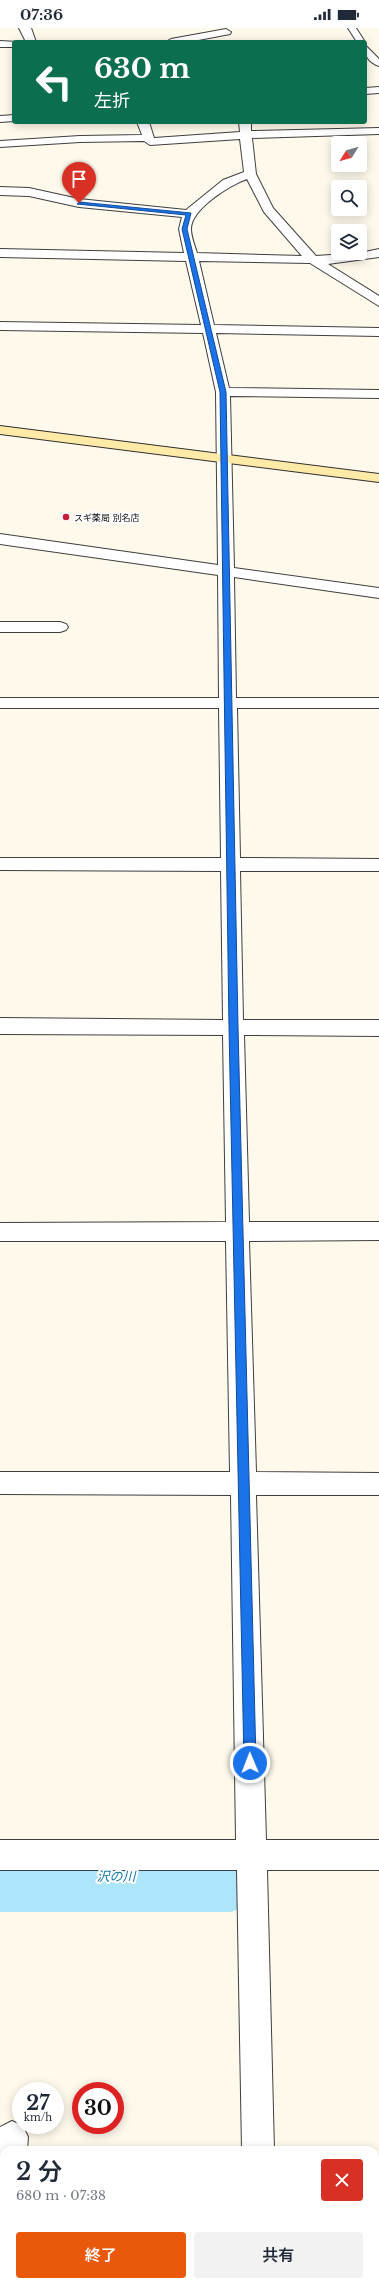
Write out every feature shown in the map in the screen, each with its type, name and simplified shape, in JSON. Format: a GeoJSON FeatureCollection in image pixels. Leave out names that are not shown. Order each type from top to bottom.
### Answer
{"type":"FeatureCollection","features":[{"type":"Feature","properties":{"kind":"street"},"geometry":{"type":"LineString","coordinates":[[24,28],[27,30],[30,40]]}},
{"type":"Feature","properties":{"kind":"street"},"geometry":{"type":"LineString","coordinates":[[185,40],[226,34]]}},
{"type":"Feature","properties":{"kind":"street"},"geometry":{"type":"LineString","coordinates":[[0,44],[12,44]]}},
{"type":"Feature","properties":{"kind":"street"},"geometry":{"type":"LineString","coordinates":[[367,91],[379,90]]}},
{"type":"Feature","properties":{"kind":"street"},"geometry":{"type":"LineString","coordinates":[[0,119],[12,118]]}},
{"type":"Feature","properties":{"kind":"street"},"geometry":{"type":"LineString","coordinates":[[144,124],[150,142],[246,135],[379,130]]}},
{"type":"Feature","properties":{"kind":"street"},"geometry":{"type":"LineString","coordinates":[[245,124],[250,174],[268,209],[314,260],[379,302]]}},
{"type":"Feature","properties":{"kind":"street"},"geometry":{"type":"LineString","coordinates":[[0,144],[80,139],[148,138]]}},
{"type":"Feature","properties":{"kind":"street"},"geometry":{"type":"LineString","coordinates":[[250,174],[227,182],[189,214],[184,229],[210,330],[223,392],[223,458],[227,571],[232,865],[233,1027],[245,1484],[258,2146]]}},
{"type":"Feature","properties":{"kind":"street"},"geometry":{"type":"LineString","coordinates":[[0,191],[29,192],[79,203],[189,214]]}},
{"type":"Feature","properties":{"kind":"street"},"geometry":{"type":"LineString","coordinates":[[0,253],[328,260],[379,253]]}},
{"type":"Feature","properties":{"kind":"street"},"geometry":{"type":"LineString","coordinates":[[0,326],[379,332]]}},
{"type":"Feature","properties":{"kind":"street"},"geometry":{"type":"LineString","coordinates":[[223,392],[379,394]]}},
{"type":"Feature","properties":{"kind":"street"},"geometry":{"type":"LineString","coordinates":[[0,430],[379,478]]}},
{"type":"Feature","properties":{"kind":"street"},"geometry":{"type":"LineString","coordinates":[[0,539],[379,593]]}},
{"type":"Feature","properties":{"kind":"street"},"geometry":{"type":"LineString","coordinates":[[0,627],[60,627]]}},
{"type":"Feature","properties":{"kind":"street"},"geometry":{"type":"LineString","coordinates":[[0,703],[379,703]]}},
{"type":"Feature","properties":{"kind":"street"},"geometry":{"type":"LineString","coordinates":[[0,864],[379,865]]}},
{"type":"Feature","properties":{"kind":"street"},"geometry":{"type":"LineString","coordinates":[[0,1026],[379,1028]]}},
{"type":"Feature","properties":{"kind":"street"},"geometry":{"type":"LineString","coordinates":[[0,1232],[239,1230],[379,1231]]}},
{"type":"Feature","properties":{"kind":"street"},"geometry":{"type":"LineString","coordinates":[[0,1483],[379,1484]]}},
{"type":"Feature","properties":{"kind":"street"},"geometry":{"type":"LineString","coordinates":[[0,1855],[379,1856]]}},
{"type":"Feature","properties":{"kind":"lane"},"geometry":{"type":"LineString","coordinates":[[352,28],[360,40]]}},
{"type":"Feature","properties":{"kind":"lane"},"geometry":{"type":"LineString","coordinates":[[367,51],[371,58],[379,63]]}},
{"type":"Feature","properties":{"kind":"waterway","name":"沢の川"},"geometry":{"type":"LineString","coordinates":[[0,1876],[231,1876]]}},
{"type":"Feature","properties":{"kind":"place","name":"スギ薬局 別名店"},"geometry":{"type":"Point","coordinates":[66,517]}},
{"type":"Feature","properties":{"kind":"route"},"geometry":{"type":"LineString","coordinates":[[79,203],[189,214],[186,218],[184,229],[210,330],[223,392],[223,458],[227,571],[232,850],[233,1027],[245,1469],[250,1763]]}}]}
